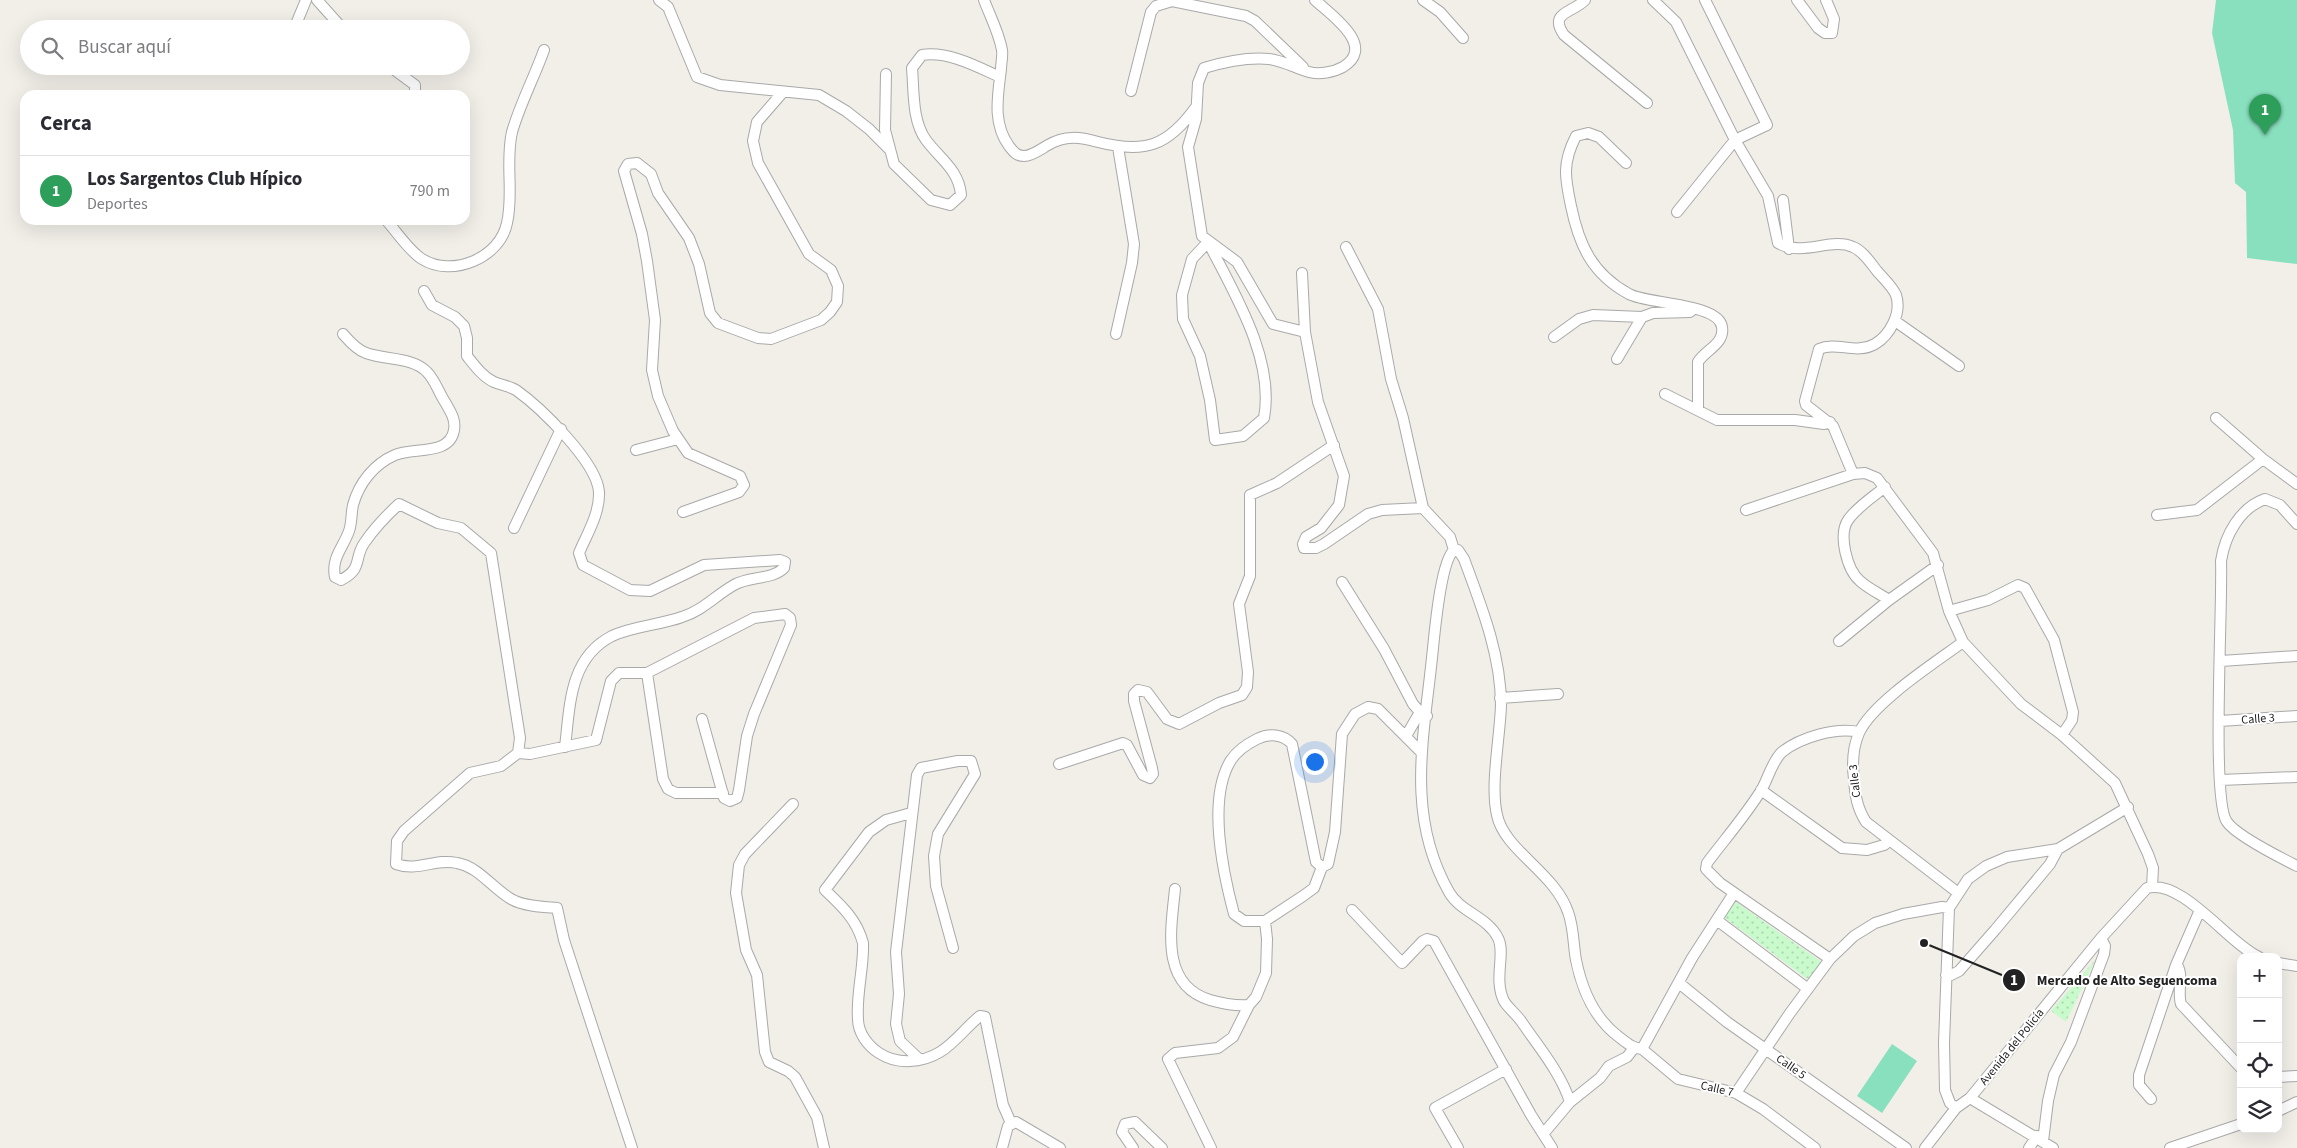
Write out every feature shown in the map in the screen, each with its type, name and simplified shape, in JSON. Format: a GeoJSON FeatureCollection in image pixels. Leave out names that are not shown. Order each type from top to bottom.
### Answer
{"type":"FeatureCollection","features":[{"type":"Feature","properties":{"kind":"street"},"geometry":{"type":"LineString","coordinates":[[298,20],[306,0]]}},
{"type":"Feature","properties":{"kind":"street"},"geometry":{"type":"LineString","coordinates":[[317,0],[335,20]]}},
{"type":"Feature","properties":{"kind":"street"},"geometry":{"type":"LineString","coordinates":[[659,0],[668,7],[698,77],[720,85],[819,95],[846,111],[869,129],[889,149]]}},
{"type":"Feature","properties":{"kind":"street"},"geometry":{"type":"LineString","coordinates":[[984,0],[1003,51],[997,116],[1007,143],[1014,154],[1023,156],[1037,152],[1068,136],[1083,137],[1118,147],[1140,147],[1163,142],[1186,121],[1197,106]]}},
{"type":"Feature","properties":{"kind":"street"},"geometry":{"type":"LineString","coordinates":[[1305,332],[1273,324],[1237,262],[1202,236],[1188,147],[1197,106],[1198,84],[1204,68],[1226,62],[1268,59],[1292,64],[1310,72],[1322,73],[1339,69],[1348,64],[1354,56],[1356,47],[1354,38],[1315,0]]}},
{"type":"Feature","properties":{"kind":"street"},"geometry":{"type":"LineString","coordinates":[[1423,0],[1440,12],[1463,38]]}},
{"type":"Feature","properties":{"kind":"street"},"geometry":{"type":"LineString","coordinates":[[1584,0],[1561,16],[1558,22],[1559,28],[1564,35],[1647,103]]}},
{"type":"Feature","properties":{"kind":"street"},"geometry":{"type":"LineString","coordinates":[[1653,0],[1676,22],[1736,140],[1768,196],[1778,243],[1789,249],[1842,244],[1853,247],[1863,254],[1895,293],[1897,303],[1894,321],[1883,338],[1869,347],[1850,350],[1827,347],[1819,350],[1805,401],[1806,405],[1830,422],[1839,435],[1853,474]]}},
{"type":"Feature","properties":{"kind":"street"},"geometry":{"type":"LineString","coordinates":[[1677,212],[1736,140],[1767,125],[1705,0]]}},
{"type":"Feature","properties":{"kind":"street"},"geometry":{"type":"LineString","coordinates":[[1797,0],[1818,28],[1825,33],[1832,33],[1834,19],[1826,0]]}},
{"type":"Feature","properties":{"kind":"street"},"geometry":{"type":"LineString","coordinates":[[1131,91],[1151,12],[1156,6],[1172,1],[1246,16],[1256,21],[1310,72]]}},
{"type":"Feature","properties":{"kind":"street"},"geometry":{"type":"LineString","coordinates":[[390,225],[421,259],[434,265],[448,267],[465,264],[495,248],[507,225],[512,134],[544,50]]}},
{"type":"Feature","properties":{"kind":"street"},"geometry":{"type":"LineString","coordinates":[[886,74],[885,130],[894,164],[931,200],[950,205],[961,195],[960,186],[949,164],[925,140],[916,117],[912,68],[922,55],[935,53],[970,63],[1000,77]]}},
{"type":"Feature","properties":{"kind":"street"},"geometry":{"type":"LineString","coordinates":[[403,75],[412,81],[415,86],[415,90]]}},
{"type":"Feature","properties":{"kind":"street"},"geometry":{"type":"LineString","coordinates":[[683,512],[739,492],[744,485],[740,476],[688,453],[678,439],[658,396],[652,370],[655,320],[647,261],[642,234],[624,171],[628,164],[637,163],[651,174],[658,193],[689,238],[699,264],[710,313],[718,323],[758,338],[771,339],[821,320],[837,302],[838,286],[830,270],[809,254],[758,163],[753,142],[757,122],[783,92]]}},
{"type":"Feature","properties":{"kind":"street"},"geometry":{"type":"LineString","coordinates":[[1626,164],[1599,137],[1588,133],[1576,136],[1568,151],[1564,173],[1577,234],[1588,256],[1600,273],[1614,286],[1631,296],[1664,301],[1716,317],[1723,327],[1722,334],[1713,349],[1698,362],[1698,409]]}},
{"type":"Feature","properties":{"kind":"street"},"geometry":{"type":"LineString","coordinates":[[1116,334],[1132,263],[1134,244],[1118,147]]}},
{"type":"Feature","properties":{"kind":"street"},"geometry":{"type":"LineString","coordinates":[[1783,200],[1789,249]]}},
{"type":"Feature","properties":{"kind":"street"},"geometry":{"type":"LineString","coordinates":[[1208,242],[1254,333],[1267,401],[1264,418],[1243,436],[1215,440],[1210,400],[1200,356],[1184,319],[1182,295],[1192,259],[1208,242]]}},
{"type":"Feature","properties":{"kind":"street"},"geometry":{"type":"LineString","coordinates":[[1302,273],[1305,332],[1318,402],[1344,476],[1339,505],[1321,528],[1306,537],[1303,544],[1304,548],[1316,548],[1368,514],[1382,510],[1423,508],[1403,418],[1391,379],[1378,309],[1346,247]]}},
{"type":"Feature","properties":{"kind":"street"},"geometry":{"type":"LineString","coordinates":[[424,291],[432,305],[455,317],[464,326],[467,338],[467,356],[482,374],[492,381],[514,390],[561,429],[597,480],[597,512],[579,554],[583,565],[630,590],[650,591],[704,565],[780,560],[785,562],[784,568],[778,573],[751,578],[734,584],[705,606],[683,617],[613,636],[600,644],[588,655],[574,680],[565,747]]}},
{"type":"Feature","properties":{"kind":"street"},"geometry":{"type":"LineString","coordinates":[[1554,337],[1579,319],[1593,315],[1642,318],[1653,313],[1690,312],[1693,309]]}},
{"type":"Feature","properties":{"kind":"street"},"geometry":{"type":"LineString","coordinates":[[1617,359],[1642,318]]}},
{"type":"Feature","properties":{"kind":"street"},"geometry":{"type":"LineString","coordinates":[[1894,321],[1959,366]]}},
{"type":"Feature","properties":{"kind":"street"},"geometry":{"type":"LineString","coordinates":[[343,334],[365,353],[414,364],[427,372],[454,417],[454,430],[450,440],[438,447],[396,454],[376,466],[359,488],[352,507],[351,527],[345,542],[336,555],[333,567],[335,577],[341,580],[352,574],[359,562],[363,544],[379,522],[399,504],[438,523],[461,528],[491,553],[520,738],[518,753]]}},
{"type":"Feature","properties":{"kind":"street"},"geometry":{"type":"LineString","coordinates":[[1665,394],[1717,420],[1796,420],[1824,424],[1830,422]]}},
{"type":"Feature","properties":{"kind":"street"},"geometry":{"type":"LineString","coordinates":[[2216,418],[2263,459],[2297,484]]}},
{"type":"Feature","properties":{"kind":"street"},"geometry":{"type":"LineString","coordinates":[[514,528],[561,429]]}},
{"type":"Feature","properties":{"kind":"street"},"geometry":{"type":"LineString","coordinates":[[636,450],[678,439]]}},
{"type":"Feature","properties":{"kind":"street"},"geometry":{"type":"LineString","coordinates":[[1058,764],[1123,744],[1127,745],[1143,775],[1150,778],[1153,774],[1152,768],[1134,701],[1134,694],[1138,690],[1146,692],[1167,719],[1180,724],[1219,703],[1242,695],[1247,687],[1248,672],[1239,604],[1250,576],[1250,495],[1277,483],[1334,444]]}},
{"type":"Feature","properties":{"kind":"street"},"geometry":{"type":"LineString","coordinates":[[2157,515],[2198,510],[2263,459]]}},
{"type":"Feature","properties":{"kind":"street"},"geometry":{"type":"LineString","coordinates":[[1746,510],[1853,474],[1870,475],[1886,487],[1933,553],[1949,611],[1963,642],[2021,704],[2062,735],[2116,783],[2153,868],[2152,887],[2168,890],[2200,910],[2252,953]]}},
{"type":"Feature","properties":{"kind":"street"},"geometry":{"type":"LineString","coordinates":[[1886,487],[1847,521],[1844,531],[1849,563],[1854,573],[1859,580],[1889,600]]}},
{"type":"Feature","properties":{"kind":"street"},"geometry":{"type":"LineString","coordinates":[[2297,524],[2280,505],[2265,499],[2251,504],[2229,533],[2224,543],[2221,561],[2220,721],[2221,807],[2227,823],[2234,830],[2297,866]]}},
{"type":"Feature","properties":{"kind":"street","name":"Calle 7"},"geometry":{"type":"LineString","coordinates":[[1423,508],[1450,537],[1454,550],[1458,550],[1464,559],[1496,655],[1500,698],[1496,814],[1500,825],[1513,844],[1553,884],[1562,897],[1575,938],[1576,959],[1592,1008],[1609,1030],[1678,1079],[1736,1092],[1815,1148]]}},
{"type":"Feature","properties":{"kind":"street"},"geometry":{"type":"LineString","coordinates":[[1454,550],[1450,552],[1445,570],[1423,714],[1420,790],[1427,840],[1437,869],[1453,899],[1489,925],[1497,935],[1500,942],[1498,977],[1504,1000],[1573,1100]]}},
{"type":"Feature","properties":{"kind":"street"},"geometry":{"type":"LineString","coordinates":[[1839,642],[1889,600],[1938,566]]}},
{"type":"Feature","properties":{"kind":"street"},"geometry":{"type":"LineString","coordinates":[[1342,582],[1423,714]]}},
{"type":"Feature","properties":{"kind":"street"},"geometry":{"type":"LineString","coordinates":[[1949,611],[1988,600],[2021,585],[2058,650],[2072,712],[2072,720],[2062,735]]}},
{"type":"Feature","properties":{"kind":"street"},"geometry":{"type":"LineString","coordinates":[[632,1148],[564,940],[556,908],[512,900],[473,868],[458,863],[442,861],[408,869],[396,864],[397,841],[404,831],[442,795],[470,773],[501,766],[518,753],[530,754],[596,740],[611,681],[619,673],[647,673],[754,618],[785,614],[790,618],[790,625],[747,736],[737,798],[730,801],[724,798],[702,718]]}},
{"type":"Feature","properties":{"kind":"street","name":"Calle 3"},"geometry":{"type":"LineString","coordinates":[[1957,892],[1922,863],[1866,822],[1858,809],[1852,762],[1859,732],[1886,700],[1963,642]]}},
{"type":"Feature","properties":{"kind":"street"},"geometry":{"type":"LineString","coordinates":[[2221,661],[2297,656]]}},
{"type":"Feature","properties":{"kind":"street"},"geometry":{"type":"LineString","coordinates":[[647,673],[663,779],[668,789],[676,793],[723,793]]}},
{"type":"Feature","properties":{"kind":"street"},"geometry":{"type":"LineString","coordinates":[[1500,698],[1558,694]]}},
{"type":"Feature","properties":{"kind":"street"},"geometry":{"type":"LineString","coordinates":[[1322,867],[1316,862],[1292,744],[1284,737],[1266,736],[1239,750],[1230,761],[1225,773],[1218,833],[1234,914],[1244,921],[1265,921],[1314,888],[1322,867],[1328,864],[1332,848],[1342,734],[1355,714],[1364,708],[1373,707],[1383,713],[1422,753]]}},
{"type":"Feature","properties":{"kind":"street"},"geometry":{"type":"LineString","coordinates":[[1406,736],[1423,714]]}},
{"type":"Feature","properties":{"kind":"street","name":"Calle 3"},"geometry":{"type":"LineString","coordinates":[[2220,721],[2297,716]]}},
{"type":"Feature","properties":{"kind":"street"},"geometry":{"type":"LineString","coordinates":[[1830,959],[1734,893],[1706,869],[1707,863],[1761,790],[1781,753],[1798,742],[1843,731],[1859,732]]}},
{"type":"Feature","properties":{"kind":"street"},"geometry":{"type":"LineString","coordinates":[[918,1059],[900,1041],[896,1024],[899,994],[896,952],[911,813],[917,775],[921,768],[958,761],[971,762],[975,774],[938,834],[934,856],[936,886],[953,948]]}},
{"type":"Feature","properties":{"kind":"street"},"geometry":{"type":"LineString","coordinates":[[2220,780],[2297,777]]}},
{"type":"Feature","properties":{"kind":"street"},"geometry":{"type":"LineString","coordinates":[[1761,790],[1842,848],[1867,850],[1884,845],[1890,841]]}},
{"type":"Feature","properties":{"kind":"street"},"geometry":{"type":"LineString","coordinates":[[793,804],[745,854],[739,865],[736,893],[746,950],[757,975],[765,1052],[769,1062],[788,1071],[795,1077],[817,1117],[824,1148]]}},
{"type":"Feature","properties":{"kind":"street"},"geometry":{"type":"LineString","coordinates":[[1956,1108],[1950,1103],[1945,1090],[1946,975],[1949,908],[1957,892],[1968,879],[1986,866],[2007,857],[2058,849],[2128,807]]}},
{"type":"Feature","properties":{"kind":"street"},"geometry":{"type":"LineString","coordinates":[[911,813],[886,820],[869,832],[825,890],[846,909],[860,931],[863,943],[858,1021],[870,1047],[886,1058],[898,1062],[918,1059],[942,1051],[980,1016],[986,1017],[1003,1105],[1011,1123]]}},
{"type":"Feature","properties":{"kind":"street"},"geometry":{"type":"LineString","coordinates":[[1946,975],[1959,971],[2050,864],[2058,849]]}},
{"type":"Feature","properties":{"kind":"street","name":"Avenida del Policía"},"geometry":{"type":"LineString","coordinates":[[1925,1148],[1956,1108],[1970,1098],[2101,938],[2120,920],[2142,892],[2152,887]]}},
{"type":"Feature","properties":{"kind":"street"},"geometry":{"type":"LineString","coordinates":[[1175,889],[1171,949],[1177,973],[1182,981],[1187,987],[1206,999],[1231,1006],[1249,1005]]}},
{"type":"Feature","properties":{"kind":"street"},"geometry":{"type":"LineString","coordinates":[[1544,1133],[1583,1090],[1600,1078],[1606,1068],[1628,1057],[1638,1049],[1679,983],[1692,958],[1718,921],[1734,893]]}},
{"type":"Feature","properties":{"kind":"street"},"geometry":{"type":"LineString","coordinates":[[1736,1092],[1830,959],[1854,936],[1875,923],[1903,914],[1942,907],[1949,908]]}},
{"type":"Feature","properties":{"kind":"street"},"geometry":{"type":"LineString","coordinates":[[1352,910],[1402,963],[1423,940],[1434,941],[1539,1129],[1544,1133],[1552,1148]]}},
{"type":"Feature","properties":{"kind":"street"},"geometry":{"type":"LineString","coordinates":[[2151,1099],[2139,1085],[2138,1080],[2176,965],[2200,910]]}},
{"type":"Feature","properties":{"kind":"street"},"geometry":{"type":"LineString","coordinates":[[1211,1148],[1168,1059],[1175,1053],[1218,1048],[1234,1037],[1249,1005],[1256,997],[1266,973],[1267,939],[1265,921]]}},
{"type":"Feature","properties":{"kind":"street"},"geometry":{"type":"LineString","coordinates":[[1718,921],[1808,989]]}},
{"type":"Feature","properties":{"kind":"street"},"geometry":{"type":"LineString","coordinates":[[2029,1148],[2040,1139],[2054,1075],[2071,1042],[2104,954],[2105,946],[2101,938]]}},
{"type":"Feature","properties":{"kind":"street"},"geometry":{"type":"LineString","coordinates":[[2282,964],[2297,966]]}},
{"type":"Feature","properties":{"kind":"street"},"geometry":{"type":"LineString","coordinates":[[2176,965],[2180,971],[2178,992],[2181,1004],[2237,1064]]}},
{"type":"Feature","properties":{"kind":"street","name":"Calle 5"},"geometry":{"type":"LineString","coordinates":[[1679,983],[1765,1049],[1906,1148]]}},
{"type":"Feature","properties":{"kind":"street"},"geometry":{"type":"LineString","coordinates":[[1458,1148],[1435,1108],[1506,1069]]}},
{"type":"Feature","properties":{"kind":"street"},"geometry":{"type":"LineString","coordinates":[[2282,1077],[2297,1076]]}},
{"type":"Feature","properties":{"kind":"street"},"geometry":{"type":"LineString","coordinates":[[1970,1098],[2053,1148]]}},
{"type":"Feature","properties":{"kind":"street"},"geometry":{"type":"LineString","coordinates":[[2282,1109],[2297,1102]]}},
{"type":"Feature","properties":{"kind":"street"},"geometry":{"type":"LineString","coordinates":[[1011,1123],[1016,1122],[1027,1127],[1060,1148]]}},
{"type":"Feature","properties":{"kind":"street"},"geometry":{"type":"LineString","coordinates":[[1133,1148],[1122,1132],[1125,1124],[1130,1122],[1135,1122],[1162,1148]]}},
{"type":"Feature","properties":{"kind":"street"},"geometry":{"type":"LineString","coordinates":[[1002,1148],[1006,1132],[1011,1123]]}},
{"type":"Feature","properties":{"kind":"street"},"geometry":{"type":"LineString","coordinates":[[2174,1148],[2237,1125]]}},
{"type":"Feature","properties":{"kind":"green space"},"geometry":{"type":"Polygon","coordinates":[[[2216,0],[2297,0],[2297,264],[2247,258],[2246,192],[2235,183],[2233,130],[2212,33],[2216,0]]]}},
{"type":"Feature","properties":{"kind":"green space"},"geometry":{"type":"Polygon","coordinates":[[[1736,902],[1820,961],[1820,965],[1810,978],[1806,978],[1725,918],[1730,904],[1736,902]]]}},
{"type":"Feature","properties":{"kind":"green space"},"geometry":{"type":"Polygon","coordinates":[[[2095,960],[2066,1022],[2051,1011],[2095,960]]]}},
{"type":"Feature","properties":{"kind":"green space"},"geometry":{"type":"Polygon","coordinates":[[[1892,1044],[1917,1061],[1882,1113],[1857,1096],[1892,1044]]]}},
{"type":"Feature","properties":{"kind":"place","name":"Los Sargentos Club Hípico"},"geometry":{"type":"Point","coordinates":[2265,135]}},
{"type":"Feature","properties":{"kind":"place","name":"Mercado de Alto Seguencoma"},"geometry":{"type":"Point","coordinates":[1924,943]}}]}
